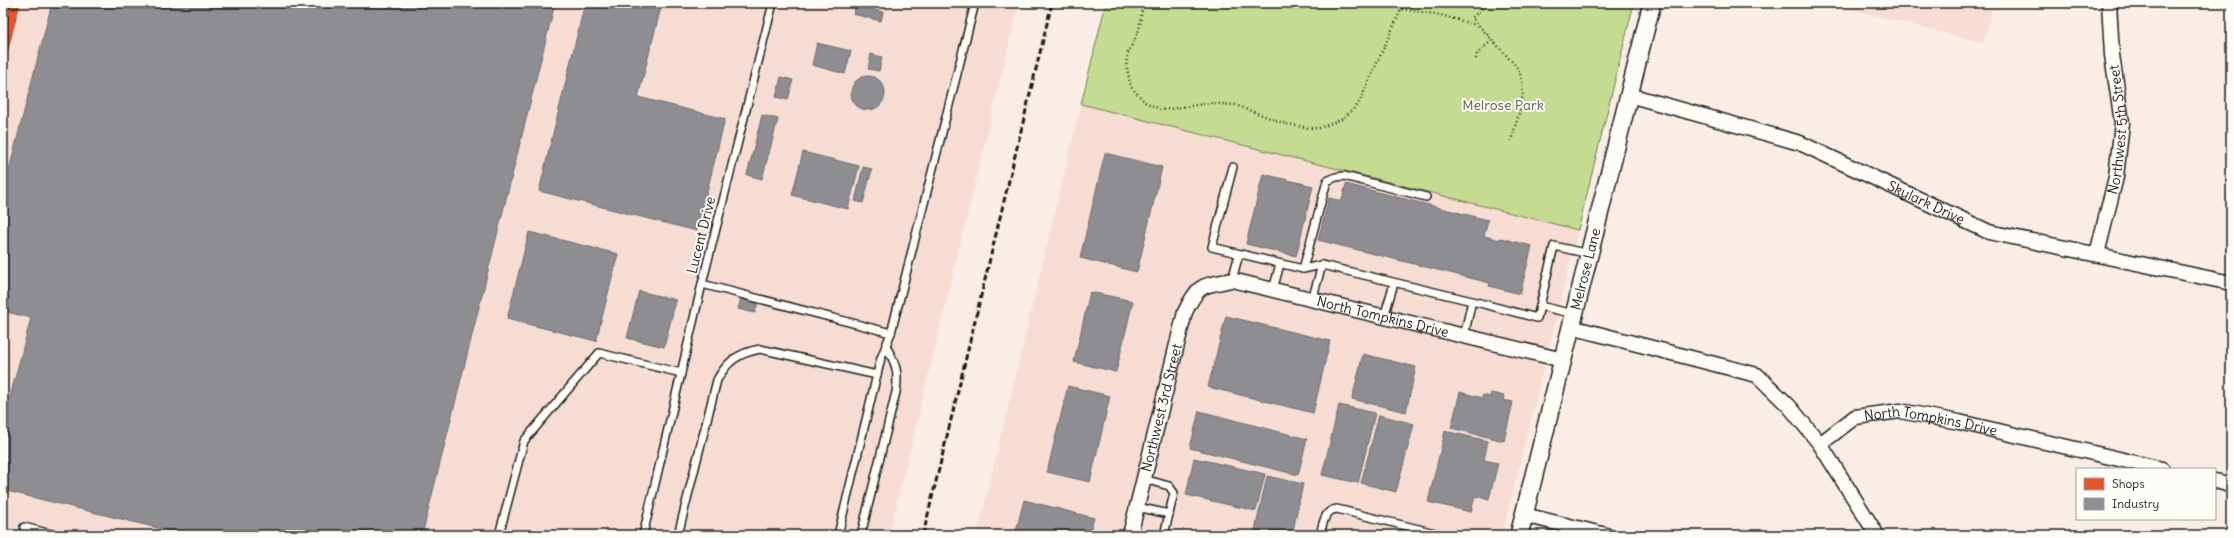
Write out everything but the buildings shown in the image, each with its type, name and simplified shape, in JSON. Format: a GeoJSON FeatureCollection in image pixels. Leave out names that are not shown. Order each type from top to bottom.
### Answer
{"type":"FeatureCollection","features":[{"type":"Feature","properties":{"kind":"street","name":"Melrose Lane"},"geometry":{"type":"LineString","coordinates":[[1519,535],[1652,3]]}},
{"type":"Feature","properties":{"kind":"street","name":"Northwest 5th Street"},"geometry":{"type":"LineString","coordinates":[[2097,254],[2116,177],[2122,123],[2112,55],[2109,3]]}},
{"type":"Feature","properties":{"kind":"street","name":"Skylark Drive"},"geometry":{"type":"LineString","coordinates":[[1629,95],[1734,123],[1800,143],[1989,232],[2231,283]]}},
{"type":"Feature","properties":{"kind":"street","name":"North Tompkins Drive"},"geometry":{"type":"LineString","coordinates":[[1203,286],[1232,280],[1563,360]]}},
{"type":"Feature","properties":{"kind":"street","name":"Northwest 3rd Street"},"geometry":{"type":"LineString","coordinates":[[1130,535],[1185,312],[1194,293],[1203,286]]}},
{"type":"Feature","properties":{"kind":"street"},"geometry":{"type":"LineString","coordinates":[[1573,320],[1757,375],[1789,406],[1820,444],[1877,535]]}},
{"type":"Feature","properties":{"kind":"street","name":"North Tompkins Drive"},"geometry":{"type":"LineString","coordinates":[[1820,444],[1855,417],[1900,411],[1959,422],[2158,468]]}},
{"type":"Feature","properties":{"kind":"street"},"geometry":{"type":"LineString","coordinates":[[2216,481],[2231,485]]}},
{"type":"Feature","properties":{"kind":"street"},"geometry":{"type":"LineString","coordinates":[[1524,515],[1606,535]]}},
{"type":"Feature","properties":{"kind":"lane","name":"Lucent Drive"},"geometry":{"type":"LineString","coordinates":[[773,3],[702,284],[891,333]]}},
{"type":"Feature","properties":{"kind":"lane"},"geometry":{"type":"LineString","coordinates":[[838,535],[877,375],[891,333],[975,3]]}},
{"type":"Feature","properties":{"kind":"lane"},"geometry":{"type":"LineString","coordinates":[[1233,167],[1212,247],[1280,264],[1303,269],[1322,266],[1394,282],[1537,318],[1554,246],[1590,254]]}},
{"type":"Feature","properties":{"kind":"lane"},"geometry":{"type":"LineString","coordinates":[[1303,269],[1327,181],[1336,177],[1344,176],[1426,197]]}},
{"type":"Feature","properties":{"kind":"lane"},"geometry":{"type":"LineString","coordinates":[[1232,280],[1239,254]]}},
{"type":"Feature","properties":{"kind":"lane"},"geometry":{"type":"LineString","coordinates":[[1273,290],[1280,264]]}},
{"type":"Feature","properties":{"kind":"lane"},"geometry":{"type":"LineString","coordinates":[[1312,300],[1322,266]]}},
{"type":"Feature","properties":{"kind":"lane"},"geometry":{"type":"LineString","coordinates":[[1384,317],[1394,282]]}},
{"type":"Feature","properties":{"kind":"lane"},"geometry":{"type":"LineString","coordinates":[[643,535],[702,284]]}},
{"type":"Feature","properties":{"kind":"lane"},"geometry":{"type":"LineString","coordinates":[[1464,336],[1472,301]]}},
{"type":"Feature","properties":{"kind":"lane"},"geometry":{"type":"LineString","coordinates":[[1540,306],[1573,320]]}},
{"type":"Feature","properties":{"kind":"lane"},"geometry":{"type":"LineString","coordinates":[[861,535],[896,392],[898,375],[895,362],[886,346]]}},
{"type":"Feature","properties":{"kind":"lane"},"geometry":{"type":"LineString","coordinates":[[678,535],[717,380],[723,368],[732,359],[744,352],[760,349],[877,375]]}},
{"type":"Feature","properties":{"kind":"lane"},"geometry":{"type":"LineString","coordinates":[[499,535],[524,441],[599,353],[681,373]]}},
{"type":"Feature","properties":{"kind":"lane"},"geometry":{"type":"LineString","coordinates":[[1144,479],[1172,488],[1174,493],[1164,535]]}},
{"type":"Feature","properties":{"kind":"lane"},"geometry":{"type":"LineString","coordinates":[[1137,507],[1170,514]]}},
{"type":"Feature","properties":{"kind":"lane"},"geometry":{"type":"LineString","coordinates":[[1320,535],[1325,516],[1332,510],[1337,509],[1443,535]]}},
{"type":"Feature","properties":{"kind":"lane"},"geometry":{"type":"LineString","coordinates":[[24,527],[55,535]]}},
{"type":"Feature","properties":{"kind":"path"},"geometry":{"type":"LineString","coordinates":[[1143,3],[1139,30],[1128,52],[1126,63],[1131,87],[1145,102],[1162,110],[1210,102],[1228,104],[1249,109],[1286,124],[1310,128],[1320,128],[1337,122],[1358,105],[1404,3]]}},
{"type":"Feature","properties":{"kind":"path"},"geometry":{"type":"LineString","coordinates":[[1488,3],[1472,18],[1516,66],[1522,78],[1523,97],[1511,142]]}},
{"type":"Feature","properties":{"kind":"path"},"geometry":{"type":"LineString","coordinates":[[1402,9],[1441,16],[1479,26]]}},
{"type":"Feature","properties":{"kind":"path"},"geometry":{"type":"LineString","coordinates":[[1476,59],[1477,54],[1492,40]]}},
{"type":"Feature","properties":{"kind":"shaded area"},"geometry":{"type":"Polygon","coordinates":[[[3,3],[1019,3],[889,535],[3,535],[3,3]]]}},
{"type":"Feature","properties":{"kind":"shaded area"},"geometry":{"type":"Polygon","coordinates":[[[1826,3],[1993,3],[1984,43],[1826,3]]]}},
{"type":"Feature","properties":{"kind":"shaded area"},"geometry":{"type":"Polygon","coordinates":[[[1081,104],[1578,230],[1502,535],[977,535],[1081,104]]]}},
{"type":"Feature","properties":{"kind":"green space","name":"Melrose Park"},"geometry":{"type":"Polygon","coordinates":[[[1106,3],[1634,3],[1578,230],[1081,104],[1106,3]]]}},
{"type":"Feature","properties":{"kind":"railway"},"geometry":{"type":"LineString","coordinates":[[923,535],[1052,3]]}}]}
